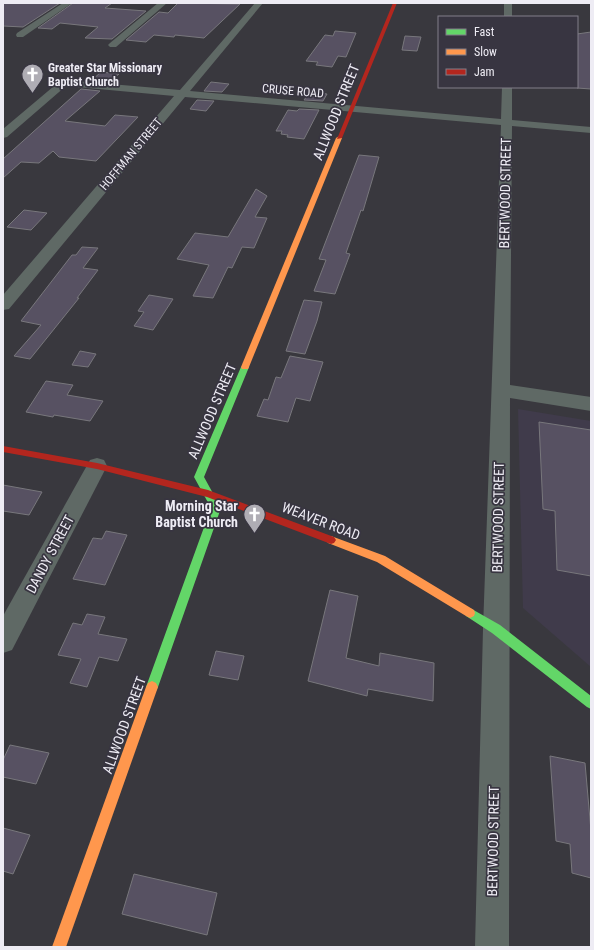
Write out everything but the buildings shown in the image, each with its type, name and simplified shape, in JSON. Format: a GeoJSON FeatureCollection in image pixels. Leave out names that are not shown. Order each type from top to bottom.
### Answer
{"type":"FeatureCollection","features":[{"type":"Feature","properties":{"kind":"street"},"geometry":{"type":"LineString","coordinates":[[20,35],[68,3]]}},
{"type":"Feature","properties":{"kind":"street"},"geometry":{"type":"LineString","coordinates":[[113,45],[163,3]]}},
{"type":"Feature","properties":{"kind":"street","name":"HOFFMAN STREET"},"geometry":{"type":"LineString","coordinates":[[3,305],[259,3]]}},
{"type":"Feature","properties":{"kind":"street","name":"ALLWOOD STREET"},"geometry":{"type":"LineString","coordinates":[[60,947],[216,508],[199,477],[395,3]]}},
{"type":"Feature","properties":{"kind":"street"},"geometry":{"type":"LineString","coordinates":[[508,3],[508,16]]}},
{"type":"Feature","properties":{"kind":"street","name":"CRUSE ROAD"},"geometry":{"type":"LineString","coordinates":[[3,135],[64,83],[591,130]]}},
{"type":"Feature","properties":{"kind":"street","name":"BERTWOOD STREET"},"geometry":{"type":"LineString","coordinates":[[492,947],[496,628],[507,88]]}},
{"type":"Feature","properties":{"kind":"street"},"geometry":{"type":"LineString","coordinates":[[501,390],[591,404]]}},
{"type":"Feature","properties":{"kind":"street","name":"WEAVER ROAD"},"geometry":{"type":"LineString","coordinates":[[3,449],[98,466],[208,494],[380,559],[496,628],[591,703]]}},
{"type":"Feature","properties":{"kind":"street","name":"DANDY STREET"},"geometry":{"type":"LineString","coordinates":[[3,641],[98,466]]}},
{"type":"Feature","properties":{"kind":"shaded area"},"geometry":{"type":"Polygon","coordinates":[[[518,409],[591,421],[591,667],[523,608],[518,409]]]}},
{"type":"Feature","properties":{"kind":"traffic: fast"},"geometry":{"type":"LineString","coordinates":[[152,687],[216,508],[199,477],[245,367]]}},
{"type":"Feature","properties":{"kind":"traffic: fast"},"geometry":{"type":"LineString","coordinates":[[470,613],[496,629],[591,703]]}},
{"type":"Feature","properties":{"kind":"traffic: slow"},"geometry":{"type":"LineString","coordinates":[[245,367],[339,138]]}},
{"type":"Feature","properties":{"kind":"traffic: slow"},"geometry":{"type":"LineString","coordinates":[[331,540],[381,559],[470,613]]}},
{"type":"Feature","properties":{"kind":"traffic: slow"},"geometry":{"type":"LineString","coordinates":[[59,947],[152,687]]}},
{"type":"Feature","properties":{"kind":"traffic: jam"},"geometry":{"type":"LineString","coordinates":[[339,138],[395,3]]}},
{"type":"Feature","properties":{"kind":"traffic: jam"},"geometry":{"type":"LineString","coordinates":[[3,449],[97,466],[208,494],[331,540]]}},
{"type":"Feature","properties":{"kind":"place","name":"Greater Star Missionary Baptist Church"},"geometry":{"type":"Point","coordinates":[32,94]}},
{"type":"Feature","properties":{"kind":"place","name":"Morning Star Baptist Church"},"geometry":{"type":"Point","coordinates":[254,534]}}]}
